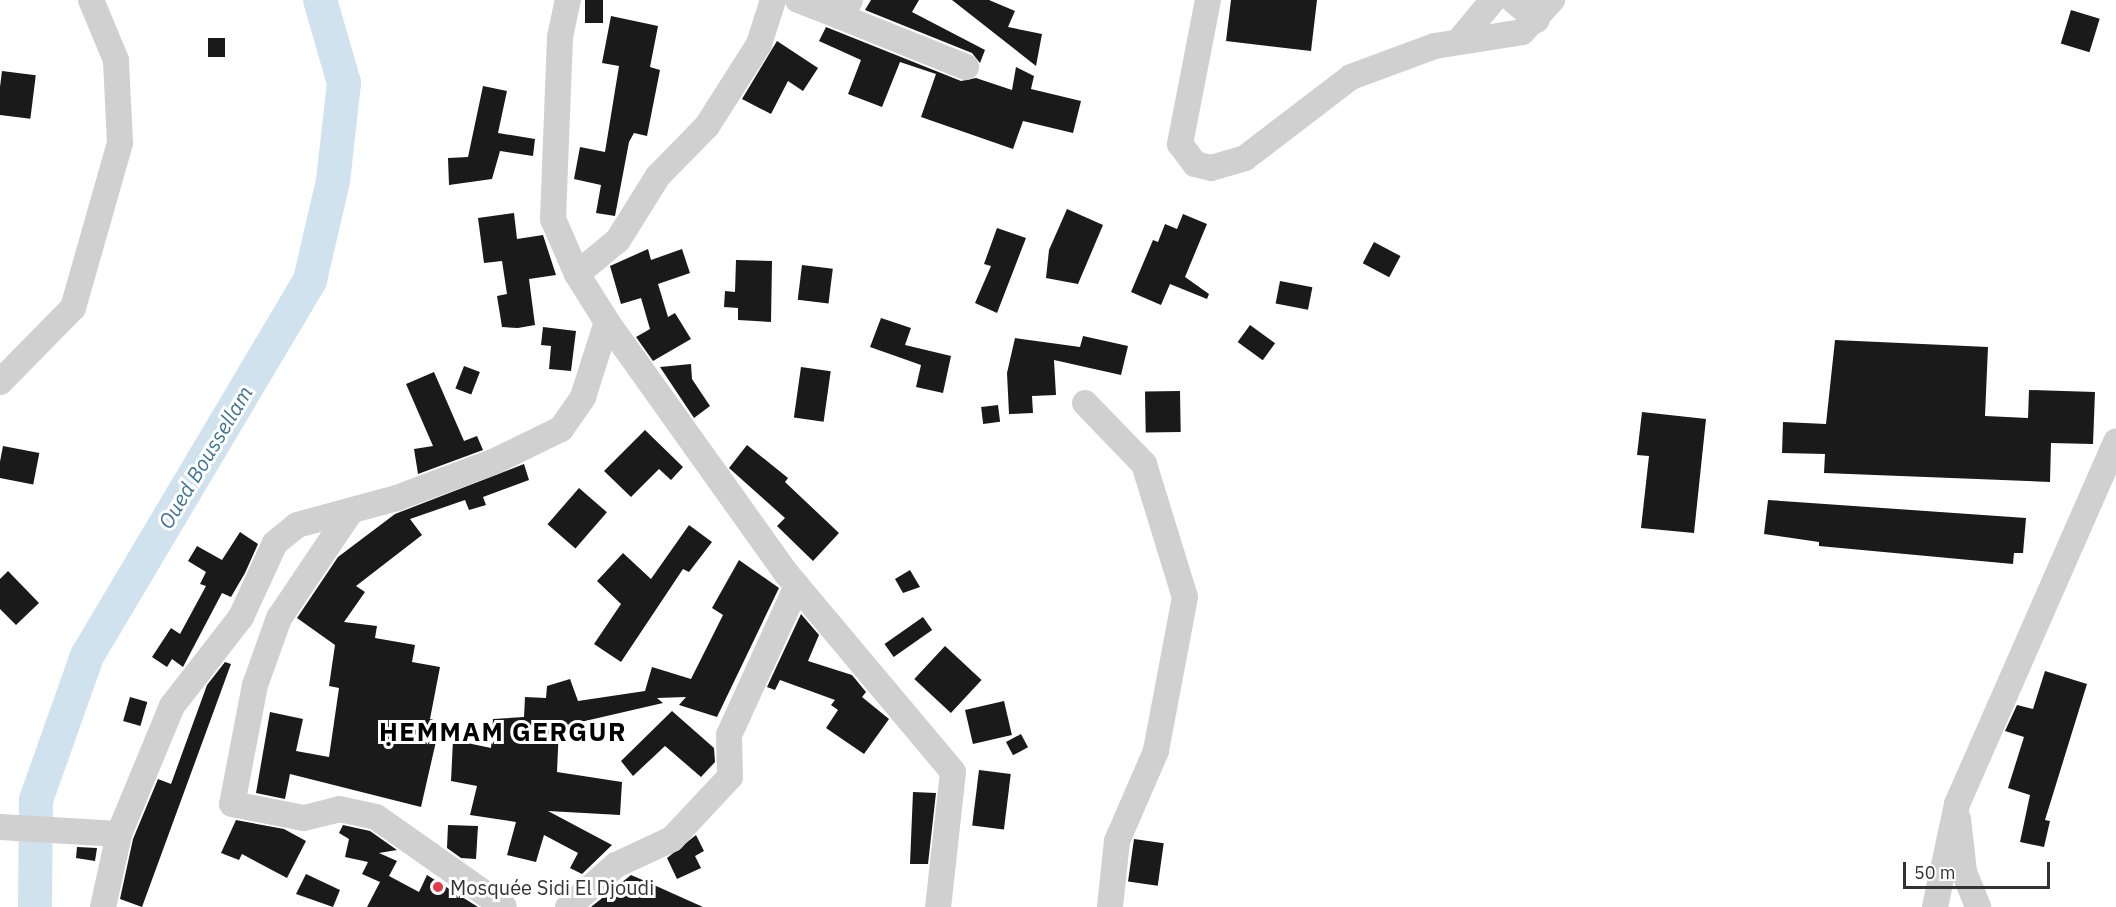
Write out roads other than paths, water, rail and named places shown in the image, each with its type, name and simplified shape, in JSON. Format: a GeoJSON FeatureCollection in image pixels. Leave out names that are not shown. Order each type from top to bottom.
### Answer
{"type":"FeatureCollection","features":[{"type":"Feature","properties":{"kind":"street"},"geometry":{"type":"LineString","coordinates":[[0,382],[73,308],[120,143],[116,60],[91,0]]}},
{"type":"Feature","properties":{"kind":"street"},"geometry":{"type":"LineString","coordinates":[[568,0],[560,37],[553,219],[577,274],[607,322],[797,586],[953,772],[938,907]]}},
{"type":"Feature","properties":{"kind":"street"},"geometry":{"type":"LineString","coordinates":[[577,274],[618,240],[658,176],[707,126],[759,44],[773,0]]}},
{"type":"Feature","properties":{"kind":"street"},"geometry":{"type":"LineString","coordinates":[[798,0],[844,8],[966,67]]}},
{"type":"Feature","properties":{"kind":"street"},"geometry":{"type":"LineString","coordinates":[[1208,0],[1180,144],[1195,164],[1211,168],[1245,158],[1351,77],[1458,42],[1522,32],[1545,10],[1512,0]]}},
{"type":"Feature","properties":{"kind":"street"},"geometry":{"type":"LineString","coordinates":[[1458,42],[1493,0]]}},
{"type":"Feature","properties":{"kind":"street"},"geometry":{"type":"LineString","coordinates":[[103,907],[119,834],[172,706],[241,617],[274,543],[297,525],[351,511],[493,462],[561,429],[583,397],[607,322]]}},
{"type":"Feature","properties":{"kind":"street"},"geometry":{"type":"LineString","coordinates":[[1085,404],[1144,464],[1185,597],[1156,751],[1117,841],[1110,907]]}},
{"type":"Feature","properties":{"kind":"street"},"geometry":{"type":"LineString","coordinates":[[1935,907],[1957,804],[2116,441]]}},
{"type":"Feature","properties":{"kind":"street"},"geometry":{"type":"LineString","coordinates":[[351,511],[279,618],[255,685],[232,804],[304,818],[339,809],[376,816],[504,907]]}},
{"type":"Feature","properties":{"kind":"street"},"geometry":{"type":"LineString","coordinates":[[568,907],[616,866],[672,839],[730,777],[729,735],[797,586]]}},
{"type":"Feature","properties":{"kind":"street"},"geometry":{"type":"LineString","coordinates":[[1957,804],[1964,872],[1978,907]]}},
{"type":"Feature","properties":{"kind":"street"},"geometry":{"type":"LineString","coordinates":[[0,827],[119,834]]}},
{"type":"Feature","properties":{"kind":"waterway","name":"Oued Boussellam"},"geometry":{"type":"LineString","coordinates":[[35,907],[36,800],[87,656],[310,280],[333,181],[344,83],[320,0]]}},
{"type":"Feature","properties":{"kind":"place","name":"Mosquée Sidi El Djoudi"},"geometry":{"type":"Point","coordinates":[438,887]}},
{"type":"Feature","properties":{"kind":"district","name":"ḤEMMAM GERGUR"},"geometry":{"type":"Point","coordinates":[503,732]}}]}
